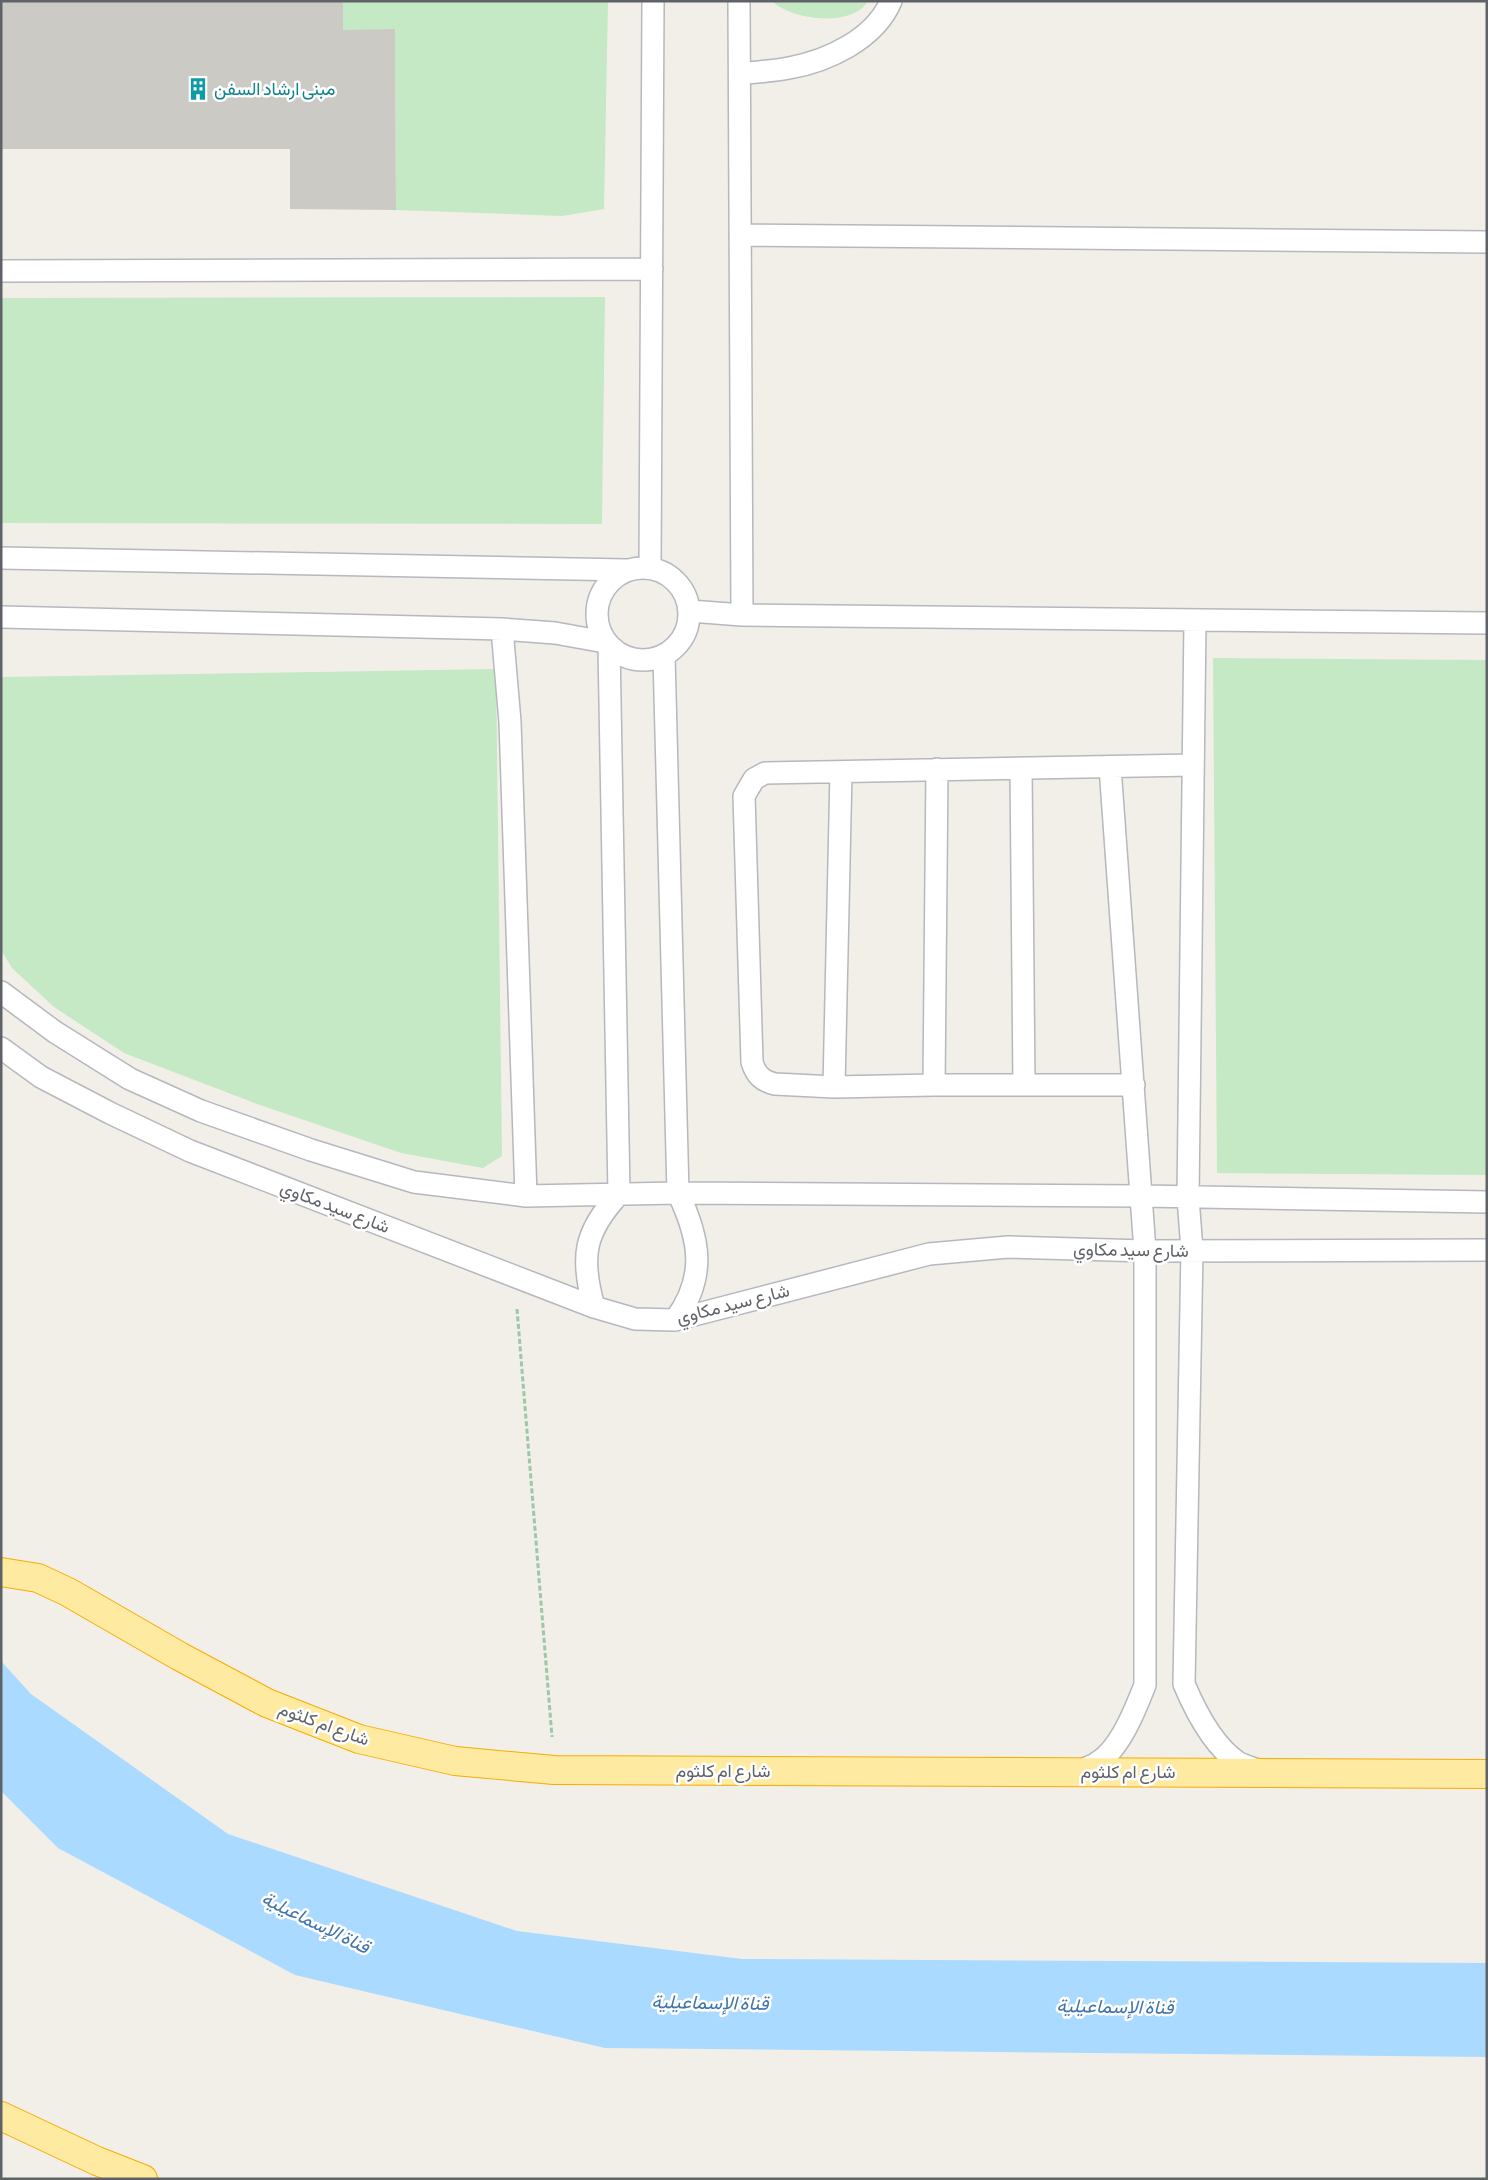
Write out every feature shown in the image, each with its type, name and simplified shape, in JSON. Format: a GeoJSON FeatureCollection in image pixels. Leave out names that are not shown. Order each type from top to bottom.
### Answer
{"type":"FeatureCollection","features":[{"type":"Feature","properties":{"kind":"highway","name":"شارع ام كلثوم"},"geometry":{"type":"LineString","coordinates":[[1,1572],[38,1578],[68,1592],[179,1656],[266,1703],[359,1738],[456,1761],[554,1770],[1487,1774]]}},
{"type":"Feature","properties":{"kind":"highway"},"geometry":{"type":"LineString","coordinates":[[1,2116],[98,2161],[143,2179]]}},
{"type":"Feature","properties":{"kind":"lane"},"geometry":{"type":"LineString","coordinates":[[650,568],[653,1]]}},
{"type":"Feature","properties":{"kind":"lane"},"geometry":{"type":"LineString","coordinates":[[739,1],[742,615]]}},
{"type":"Feature","properties":{"kind":"lane"},"geometry":{"type":"LineString","coordinates":[[740,74],[790,68],[827,56],[862,39],[887,12],[891,1]]}},
{"type":"Feature","properties":{"kind":"lane"},"geometry":{"type":"LineString","coordinates":[[740,235],[1487,242]]}},
{"type":"Feature","properties":{"kind":"lane"},"geometry":{"type":"LineString","coordinates":[[1,271],[652,269]]}},
{"type":"Feature","properties":{"kind":"lane"},"geometry":{"type":"LineString","coordinates":[[1,558],[626,570],[650,568],[665,573],[677,582],[686,596],[690,611],[688,629],[678,645],[664,656],[636,661],[622,656],[607,644],[555,633],[502,629],[1,617]]}},
{"type":"Feature","properties":{"kind":"lane"},"geometry":{"type":"LineString","coordinates":[[594,1307],[588,1286],[585,1261],[590,1236],[602,1213],[619,1194],[607,644],[597,622],[598,601],[608,583],[626,570]]}},
{"type":"Feature","properties":{"kind":"lane"},"geometry":{"type":"LineString","coordinates":[[690,611],[742,615],[1487,623]]}},
{"type":"Feature","properties":{"kind":"lane"},"geometry":{"type":"LineString","coordinates":[[1195,620],[1188,1198],[1192,1250],[1184,1684],[1197,1713],[1216,1740],[1238,1762],[1265,1773]]}},
{"type":"Feature","properties":{"kind":"lane"},"geometry":{"type":"LineString","coordinates":[[502,629],[510,722],[526,1196]]}},
{"type":"Feature","properties":{"kind":"lane"},"geometry":{"type":"LineString","coordinates":[[664,656],[678,1193],[690,1220],[697,1248],[695,1278],[686,1305],[674,1320]]}},
{"type":"Feature","properties":{"kind":"lane"},"geometry":{"type":"LineString","coordinates":[[1134,1086],[934,1085],[834,1087],[766,1082],[754,1070],[752,1062],[744,804],[747,789],[754,779],[765,773],[1193,766]]}},
{"type":"Feature","properties":{"kind":"lane"},"geometry":{"type":"LineString","coordinates":[[1076,1772],[1099,1762],[1119,1740],[1134,1713],[1145,1685],[1145,1251],[1110,767]]}},
{"type":"Feature","properties":{"kind":"lane"},"geometry":{"type":"LineString","coordinates":[[934,1085],[937,769]]}},
{"type":"Feature","properties":{"kind":"lane"},"geometry":{"type":"LineString","coordinates":[[1021,769],[1024,1085]]}},
{"type":"Feature","properties":{"kind":"lane"},"geometry":{"type":"LineString","coordinates":[[834,1087],[841,772]]}},
{"type":"Feature","properties":{"kind":"lane"},"geometry":{"type":"LineString","coordinates":[[1,992],[55,1032],[130,1079],[201,1111],[311,1150],[414,1182],[526,1196],[678,1193],[1142,1196],[1487,1202]]}},
{"type":"Feature","properties":{"kind":"lane","name":"شارع سيد مكاوي"},"geometry":{"type":"LineString","coordinates":[[1,1048],[41,1078],[190,1151],[594,1307],[635,1319],[674,1320],[929,1254],[1008,1247],[1145,1251],[1487,1250]]}},
{"type":"Feature","properties":{"kind":"path"},"geometry":{"type":"LineString","coordinates":[[514,1276],[554,1770]]}},
{"type":"Feature","properties":{"kind":"green space"},"geometry":{"type":"Polygon","coordinates":[[[343,1],[608,1],[604,209],[562,216],[396,210],[395,30],[343,30],[343,1]]]}},
{"type":"Feature","properties":{"kind":"green space"},"geometry":{"type":"Polygon","coordinates":[[[772,1],[868,1],[860,10],[849,15],[836,18],[821,18],[793,13],[781,8],[772,1]]]}},
{"type":"Feature","properties":{"kind":"green space"},"geometry":{"type":"Polygon","coordinates":[[[605,297],[602,524],[1,523],[1,298],[605,297]]]}},
{"type":"Feature","properties":{"kind":"green space"},"geometry":{"type":"Polygon","coordinates":[[[1213,658],[1487,660],[1487,1175],[1217,1173],[1213,658]]]}},
{"type":"Feature","properties":{"kind":"green space"},"geometry":{"type":"Polygon","coordinates":[[[496,669],[502,1156],[483,1168],[401,1153],[260,1105],[124,1053],[54,1007],[12,968],[1,950],[1,677],[496,669]]]}},
{"type":"Feature","properties":{"kind":"water","name":"قناة الإسماعيلية"},"geometry":{"type":"Polygon","coordinates":[[[1,1661],[31,1694],[228,1834],[517,1931],[742,1959],[1487,1963],[1487,2057],[605,2048],[295,1975],[58,1848],[1,1791],[1,1661]]]}},
{"type":"Feature","properties":{"kind":"building","name":"مبنى ارشاد السفن"},"geometry":{"type":"Polygon","coordinates":[[[1,1],[343,1],[343,30],[395,29],[396,210],[290,209],[290,149],[1,149],[1,1]]]}},
{"type":"Feature","properties":{"kind":"place","name":"مبنى ارشاد السفن"},"geometry":{"type":"Point","coordinates":[198,89]}}]}
